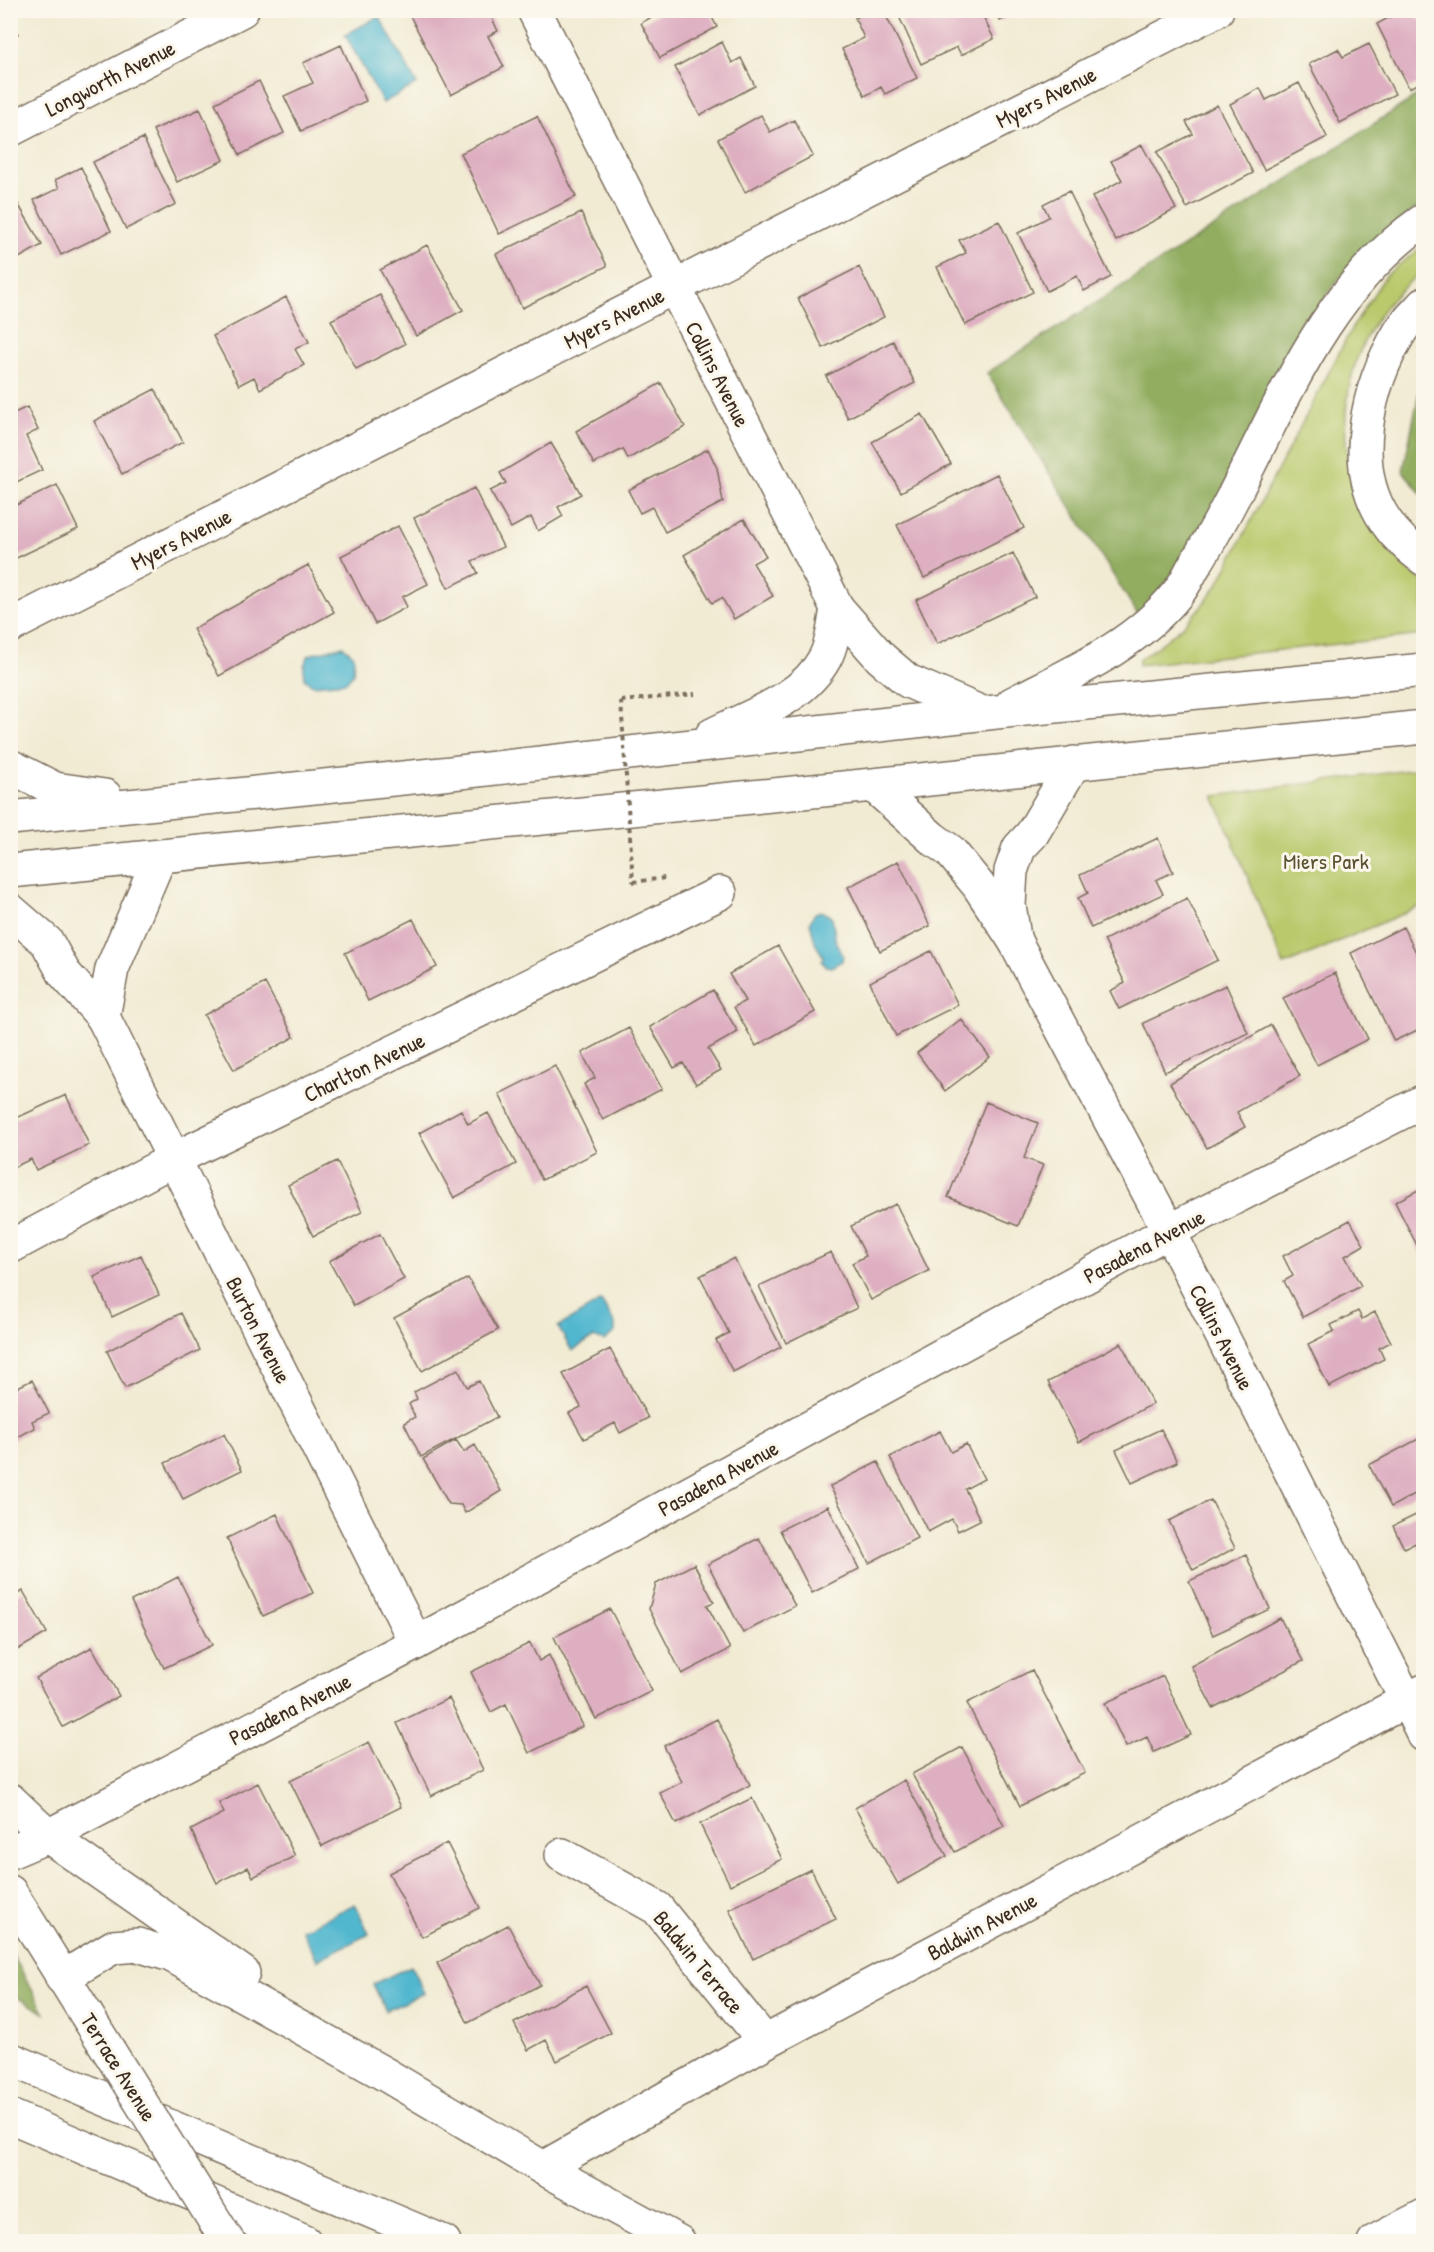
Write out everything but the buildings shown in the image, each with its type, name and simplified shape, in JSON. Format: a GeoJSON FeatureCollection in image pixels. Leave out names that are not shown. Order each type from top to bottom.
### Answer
{"type":"FeatureCollection","features":[{"type":"Feature","properties":{"kind":"main road","name":"Longworth Avenue"},"geometry":{"type":"LineString","coordinates":[[10,130],[242,10]]}},
{"type":"Feature","properties":{"kind":"main road","name":"Collins Avenue"},"geometry":{"type":"LineString","coordinates":[[534,10],[837,609],[881,657],[908,681],[990,713]]}},
{"type":"Feature","properties":{"kind":"main road","name":"Myers Avenue"},"geometry":{"type":"LineString","coordinates":[[10,626],[1217,10]]}},
{"type":"Feature","properties":{"kind":"main road"},"geometry":{"type":"LineString","coordinates":[[990,713],[1104,656],[1146,626],[1178,593],[1215,532],[1302,363],[1341,300],[1379,256],[1424,220]]}},
{"type":"Feature","properties":{"kind":"main road"},"geometry":{"type":"LineString","coordinates":[[1424,304],[1401,330],[1382,365],[1368,414],[1365,451],[1369,486],[1384,519],[1405,544],[1424,559]]}},
{"type":"Feature","properties":{"kind":"main road"},"geometry":{"type":"LineString","coordinates":[[691,745],[787,698],[809,679],[825,658],[833,634],[837,609]]}},
{"type":"Feature","properties":{"kind":"main road"},"geometry":{"type":"LineString","coordinates":[[10,818],[442,774],[990,713],[1424,670]]}},
{"type":"Feature","properties":{"kind":"main road"},"geometry":{"type":"LineString","coordinates":[[10,871],[873,786],[1424,727]]}},
{"type":"Feature","properties":{"kind":"main road"},"geometry":{"type":"LineString","coordinates":[[1015,941],[1010,905],[1011,871],[1019,848],[1032,834],[1074,763]]}},
{"type":"Feature","properties":{"kind":"main road"},"geometry":{"type":"LineString","coordinates":[[10,766],[55,789],[164,803]]}},
{"type":"Feature","properties":{"kind":"main road"},"geometry":{"type":"LineString","coordinates":[[873,786],[950,851],[978,885],[1015,941]]}},
{"type":"Feature","properties":{"kind":"main road"},"geometry":{"type":"LineString","coordinates":[[103,1017],[112,969],[160,855]]}},
{"type":"Feature","properties":{"kind":"main road","name":"Charlton Avenue"},"geometry":{"type":"LineString","coordinates":[[10,1247],[174,1159],[720,893]]}},
{"type":"Feature","properties":{"kind":"main road","name":"Burton Avenue"},"geometry":{"type":"LineString","coordinates":[[10,910],[47,942],[64,973],[103,1017],[416,1643]]}},
{"type":"Feature","properties":{"kind":"main road","name":"Collins Avenue"},"geometry":{"type":"LineString","coordinates":[[1015,941],[1415,1695],[1424,1735]]}},
{"type":"Feature","properties":{"kind":"main road","name":"Pasadena Avenue"},"geometry":{"type":"LineString","coordinates":[[10,1852],[48,1836],[416,1643],[1168,1232],[1424,1101]]}},
{"type":"Feature","properties":{"kind":"main road","name":"Baldwin Avenue"},"geometry":{"type":"LineString","coordinates":[[543,2168],[765,2042],[1415,1695]]}},
{"type":"Feature","properties":{"kind":"main road"},"geometry":{"type":"LineString","coordinates":[[10,1800],[48,1836],[383,2073]]}},
{"type":"Feature","properties":{"kind":"main road","name":"Baldwin Terrace"},"geometry":{"type":"LineString","coordinates":[[562,1855],[657,1908],[765,2042]]}},
{"type":"Feature","properties":{"kind":"main road","name":"Terrace Avenue"},"geometry":{"type":"LineString","coordinates":[[10,1893],[228,2241]]}},
{"type":"Feature","properties":{"kind":"main road"},"geometry":{"type":"LineString","coordinates":[[62,1978],[113,1947],[138,1945],[171,1955],[383,2073],[543,2168],[679,2241]]}},
{"type":"Feature","properties":{"kind":"main road"},"geometry":{"type":"LineString","coordinates":[[10,2059],[444,2241]]}},
{"type":"Feature","properties":{"kind":"main road"},"geometry":{"type":"LineString","coordinates":[[10,2116],[305,2241]]}},
{"type":"Feature","properties":{"kind":"main road"},"geometry":{"type":"LineString","coordinates":[[1374,2241],[1424,2216]]}},
{"type":"Feature","properties":{"kind":"path"},"geometry":{"type":"LineString","coordinates":[[633,882],[621,701],[695,694]]}},
{"type":"Feature","properties":{"kind":"green space"},"geometry":{"type":"Polygon","coordinates":[[[1423,92],[1423,203],[1367,246],[1333,286],[1299,341],[1200,536],[1140,618],[987,373],[1423,92]]]}},
{"type":"Feature","properties":{"kind":"green space"},"geometry":{"type":"Polygon","coordinates":[[[1423,246],[1423,270],[1384,309],[1368,333],[1360,352],[1349,392],[1346,432],[1352,477],[1375,529],[1388,549],[1423,582],[1423,635],[1139,665],[1139,659],[1173,635],[1192,617],[1218,584],[1352,328],[1386,275],[1423,246]]]}},
{"type":"Feature","properties":{"kind":"green space"},"geometry":{"type":"Polygon","coordinates":[[[1423,373],[1423,496],[1403,471],[1423,373]]]}},
{"type":"Feature","properties":{"kind":"green space","name":"Miers Park"},"geometry":{"type":"Polygon","coordinates":[[[1423,768],[1423,905],[1284,965],[1214,796],[1423,768]]]}},
{"type":"Feature","properties":{"kind":"green space"},"geometry":{"type":"Polygon","coordinates":[[[11,1952],[45,2013],[11,1994],[11,1952]]]}},
{"type":"Feature","properties":{"kind":"water"},"geometry":{"type":"Polygon","coordinates":[[[379,16],[417,84],[383,103],[345,35],[379,16]]]}},
{"type":"Feature","properties":{"kind":"water"},"geometry":{"type":"Polygon","coordinates":[[[343,646],[354,656],[353,674],[346,682],[313,685],[304,679],[304,666],[309,655],[343,646]]]}},
{"type":"Feature","properties":{"kind":"water"},"geometry":{"type":"Polygon","coordinates":[[[821,911],[832,917],[836,943],[843,955],[842,961],[831,967],[822,962],[823,956],[815,943],[810,922],[815,913],[821,911]]]}},
{"type":"Feature","properties":{"kind":"water"},"geometry":{"type":"Polygon","coordinates":[[[601,1301],[615,1324],[615,1332],[604,1341],[594,1337],[572,1351],[558,1327],[601,1301]]]}},
{"type":"Feature","properties":{"kind":"water"},"geometry":{"type":"Polygon","coordinates":[[[355,1904],[369,1934],[317,1960],[302,1930],[355,1904]]]}},
{"type":"Feature","properties":{"kind":"water"},"geometry":{"type":"Polygon","coordinates":[[[411,1966],[424,1993],[386,2011],[373,1984],[411,1966]]]}}]}
